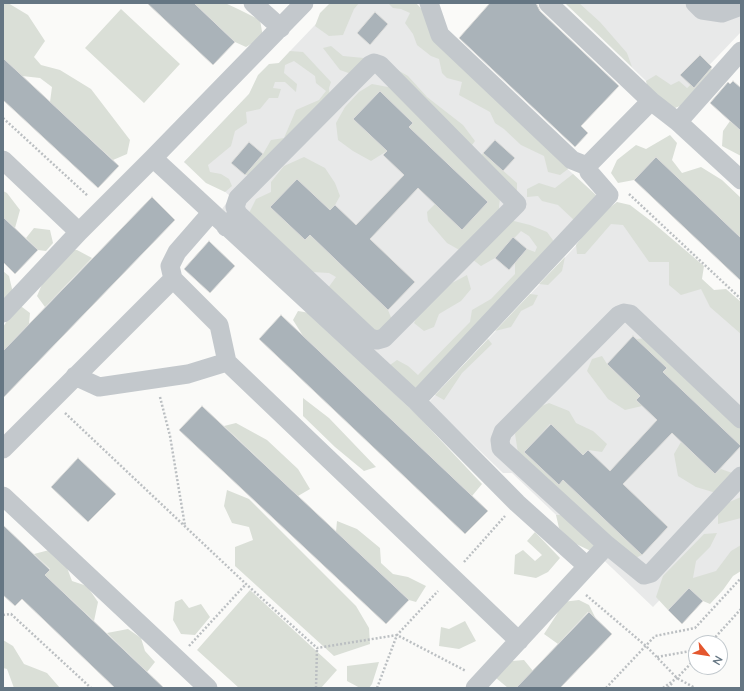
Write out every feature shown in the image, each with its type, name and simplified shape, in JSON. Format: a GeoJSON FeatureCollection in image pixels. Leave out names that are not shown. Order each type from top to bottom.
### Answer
{"type":"FeatureCollection","features":[{"type":"Feature","properties":{"kind":"lane"},"geometry":{"type":"LineString","coordinates":[[253,3],[280,28]]}},
{"type":"Feature","properties":{"kind":"lane"},"geometry":{"type":"LineString","coordinates":[[3,313],[79,232],[304,3]]}},
{"type":"Feature","properties":{"kind":"lane"},"geometry":{"type":"LineString","coordinates":[[416,401],[609,195],[589,172],[587,166],[572,160],[440,35],[429,3]]}},
{"type":"Feature","properties":{"kind":"lane"},"geometry":{"type":"LineString","coordinates":[[548,3],[651,101],[678,122],[741,180]]}},
{"type":"Feature","properties":{"kind":"lane"},"geometry":{"type":"LineString","coordinates":[[695,3],[702,10],[722,13],[741,6]]}},
{"type":"Feature","properties":{"kind":"lane"},"geometry":{"type":"LineString","coordinates":[[678,122],[741,51]]}},
{"type":"Feature","properties":{"kind":"lane"},"geometry":{"type":"LineString","coordinates":[[153,158],[211,212],[232,221],[370,338],[376,340],[384,338],[517,204],[380,65],[374,63],[238,198],[232,221]]}},
{"type":"Feature","properties":{"kind":"lane"},"geometry":{"type":"LineString","coordinates":[[587,166],[651,101]]}},
{"type":"Feature","properties":{"kind":"lane"},"geometry":{"type":"LineString","coordinates":[[3,160],[79,232]]}},
{"type":"Feature","properties":{"kind":"lane"},"geometry":{"type":"LineString","coordinates":[[211,212],[177,252],[170,266],[173,278],[219,325],[227,362],[519,641]]}},
{"type":"Feature","properties":{"kind":"lane"},"geometry":{"type":"LineString","coordinates":[[232,221],[416,401],[517,503],[587,566]]}},
{"type":"Feature","properties":{"kind":"lane"},"geometry":{"type":"LineString","coordinates":[[3,449],[173,278]]}},
{"type":"Feature","properties":{"kind":"lane"},"geometry":{"type":"LineString","coordinates":[[741,419],[630,314],[619,314],[503,432],[500,440],[501,448],[607,545],[638,572],[644,575],[651,573],[741,476]]}},
{"type":"Feature","properties":{"kind":"lane"},"geometry":{"type":"LineString","coordinates":[[75,376],[99,387],[188,374],[227,362]]}},
{"type":"Feature","properties":{"kind":"lane"},"geometry":{"type":"LineString","coordinates":[[3,496],[208,688]]}},
{"type":"Feature","properties":{"kind":"lane"},"geometry":{"type":"LineString","coordinates":[[479,684],[607,545]]}},
{"type":"Feature","properties":{"kind":"path"},"geometry":{"type":"LineString","coordinates":[[3,118],[102,209]]}},
{"type":"Feature","properties":{"kind":"path"},"geometry":{"type":"LineString","coordinates":[[609,195],[627,193],[741,300]]}},
{"type":"Feature","properties":{"kind":"path"},"geometry":{"type":"LineString","coordinates":[[155,379],[170,436],[185,526]]}},
{"type":"Feature","properties":{"kind":"path"},"geometry":{"type":"LineString","coordinates":[[52,400],[246,584],[317,648],[316,688]]}},
{"type":"Feature","properties":{"kind":"path"},"geometry":{"type":"LineString","coordinates":[[606,688],[655,636],[695,628],[741,578]]}},
{"type":"Feature","properties":{"kind":"path"},"geometry":{"type":"LineString","coordinates":[[572,583],[646,646],[677,678],[696,688]]}},
{"type":"Feature","properties":{"kind":"path"},"geometry":{"type":"LineString","coordinates":[[177,659],[246,584]]}},
{"type":"Feature","properties":{"kind":"path"},"geometry":{"type":"LineString","coordinates":[[717,635],[741,609]]}},
{"type":"Feature","properties":{"kind":"path"},"geometry":{"type":"LineString","coordinates":[[3,615],[11,614],[91,688]]}},
{"type":"Feature","properties":{"kind":"path"},"geometry":{"type":"LineString","coordinates":[[317,648],[397,635],[479,684]]}},
{"type":"Feature","properties":{"kind":"path"},"geometry":{"type":"LineString","coordinates":[[657,657],[688,651]]}},
{"type":"Feature","properties":{"kind":"path"},"geometry":{"type":"LineString","coordinates":[[668,688],[688,666]]}},
{"type":"Feature","properties":{"kind":"path"},"geometry":{"type":"LineString","coordinates":[[663,688],[677,678]]}},
{"type":"Feature","properties":{"kind":"shaded area"},"geometry":{"type":"Polygon","coordinates":[[[3,3],[8,3],[28,15],[45,41],[34,57],[41,65],[60,70],[91,89],[130,140],[127,154],[113,160],[50,102],[52,87],[40,78],[22,76],[3,58],[3,3]]]}},
{"type":"Feature","properties":{"kind":"shaded area"},"geometry":{"type":"Polygon","coordinates":[[[194,3],[225,3],[238,9],[260,20],[263,37],[246,47],[235,42],[194,3]]]}},
{"type":"Feature","properties":{"kind":"shaded area"},"geometry":{"type":"Polygon","coordinates":[[[330,3],[359,3],[354,9],[343,35],[329,36],[315,26],[320,13],[330,3]]]}},
{"type":"Feature","properties":{"kind":"shaded area"},"geometry":{"type":"Polygon","coordinates":[[[336,3],[408,3],[417,30],[598,197],[417,390],[222,209],[231,197],[213,181],[184,162],[336,3]]]}},
{"type":"Feature","properties":{"kind":"shaded area"},"geometry":{"type":"Polygon","coordinates":[[[388,3],[416,3],[565,160],[568,169],[560,175],[548,172],[544,156],[521,145],[504,129],[495,123],[490,112],[459,95],[462,82],[447,78],[442,73],[439,59],[431,56],[417,45],[413,34],[405,23],[410,13],[401,9],[393,8],[388,3]]]}},
{"type":"Feature","properties":{"kind":"shaded area"},"geometry":{"type":"Polygon","coordinates":[[[565,3],[741,3],[741,32],[671,105],[565,3]]]}},
{"type":"Feature","properties":{"kind":"shaded area"},"geometry":{"type":"Polygon","coordinates":[[[565,3],[579,3],[600,22],[627,53],[632,67],[565,3]]]}},
{"type":"Feature","properties":{"kind":"shaded area"},"geometry":{"type":"Polygon","coordinates":[[[121,9],[180,64],[144,103],[85,48],[121,9]]]}},
{"type":"Feature","properties":{"kind":"shaded area"},"geometry":{"type":"Polygon","coordinates":[[[331,46],[343,56],[364,58],[354,75],[340,70],[323,48],[331,46]]]}},
{"type":"Feature","properties":{"kind":"shaded area"},"geometry":{"type":"Polygon","coordinates":[[[290,51],[303,52],[331,82],[329,88],[330,99],[259,175],[245,175],[263,154],[271,140],[284,138],[296,110],[319,100],[326,91],[316,83],[315,76],[294,61],[285,65],[284,73],[297,84],[296,92],[285,82],[275,82],[273,88],[281,89],[278,98],[269,98],[260,109],[246,112],[247,123],[235,131],[231,146],[208,165],[210,172],[221,174],[229,179],[232,186],[225,192],[206,183],[184,162],[249,94],[258,75],[269,64],[279,63],[290,51]]]}},
{"type":"Feature","properties":{"kind":"shaded area"},"geometry":{"type":"Polygon","coordinates":[[[710,65],[715,79],[695,100],[675,108],[663,105],[649,94],[646,81],[656,75],[671,85],[679,81],[687,88],[710,65]]]}},
{"type":"Feature","properties":{"kind":"shaded area"},"geometry":{"type":"Polygon","coordinates":[[[394,68],[408,76],[427,97],[463,125],[475,141],[472,145],[478,161],[483,153],[517,183],[517,191],[501,190],[499,207],[502,218],[530,225],[547,232],[555,243],[417,390],[390,365],[397,360],[408,366],[418,375],[470,322],[472,310],[491,299],[515,274],[515,263],[527,249],[535,252],[537,247],[529,236],[521,231],[495,258],[481,266],[463,252],[447,243],[428,221],[427,212],[435,204],[462,229],[488,202],[409,127],[413,123],[380,91],[353,119],[387,151],[371,161],[353,151],[338,140],[336,123],[345,107],[359,92],[372,84],[388,87],[394,68]]]}},
{"type":"Feature","properties":{"kind":"shaded area"},"geometry":{"type":"Polygon","coordinates":[[[730,121],[741,131],[741,156],[722,146],[723,131],[730,121]]]}},
{"type":"Feature","properties":{"kind":"shaded area"},"geometry":{"type":"Polygon","coordinates":[[[670,135],[677,143],[672,160],[682,173],[701,167],[722,180],[741,198],[741,238],[656,158],[634,180],[618,183],[611,173],[617,160],[636,145],[646,149],[670,135]]]}},
{"type":"Feature","properties":{"kind":"shaded area"},"geometry":{"type":"Polygon","coordinates":[[[304,157],[325,168],[335,183],[340,196],[335,205],[330,210],[297,179],[271,207],[305,240],[310,235],[388,310],[392,320],[374,334],[328,288],[336,277],[329,273],[312,272],[249,213],[256,199],[271,192],[271,182],[284,166],[304,157]]]}},
{"type":"Feature","properties":{"kind":"shaded area"},"geometry":{"type":"Polygon","coordinates":[[[573,174],[598,197],[575,221],[558,205],[542,201],[538,196],[527,197],[527,189],[539,183],[555,188],[573,174]]]}},
{"type":"Feature","properties":{"kind":"shaded area"},"geometry":{"type":"Polygon","coordinates":[[[3,191],[7,193],[20,210],[15,228],[3,217],[3,191]]]}},
{"type":"Feature","properties":{"kind":"shaded area"},"geometry":{"type":"Polygon","coordinates":[[[617,202],[741,315],[741,561],[703,601],[680,579],[653,607],[512,473],[503,473],[429,402],[617,202]]]}},
{"type":"Feature","properties":{"kind":"shaded area"},"geometry":{"type":"Polygon","coordinates":[[[617,202],[630,205],[704,266],[702,279],[714,290],[726,289],[741,302],[741,334],[710,307],[701,289],[681,295],[669,285],[669,262],[649,262],[623,225],[611,224],[585,254],[577,254],[576,245],[597,217],[617,202]]]}},
{"type":"Feature","properties":{"kind":"shaded area"},"geometry":{"type":"Polygon","coordinates":[[[34,228],[50,230],[53,243],[46,251],[38,250],[26,238],[34,228]]]}},
{"type":"Feature","properties":{"kind":"shaded area"},"geometry":{"type":"Polygon","coordinates":[[[64,250],[77,250],[92,258],[45,307],[37,296],[43,282],[64,250]]]}},
{"type":"Feature","properties":{"kind":"shaded area"},"geometry":{"type":"Polygon","coordinates":[[[565,257],[562,271],[548,285],[539,284],[565,257]]]}},
{"type":"Feature","properties":{"kind":"shaded area"},"geometry":{"type":"Polygon","coordinates":[[[3,271],[9,276],[13,293],[3,304],[3,271]]]}},
{"type":"Feature","properties":{"kind":"shaded area"},"geometry":{"type":"Polygon","coordinates":[[[467,275],[471,289],[461,301],[439,314],[434,327],[424,331],[414,323],[420,310],[452,283],[467,275]]]}},
{"type":"Feature","properties":{"kind":"shaded area"},"geometry":{"type":"Polygon","coordinates":[[[530,294],[538,295],[533,305],[521,311],[511,327],[495,331],[530,294]]]}},
{"type":"Feature","properties":{"kind":"shaded area"},"geometry":{"type":"Polygon","coordinates":[[[18,304],[30,313],[29,324],[3,351],[3,327],[7,321],[9,312],[18,304]]]}},
{"type":"Feature","properties":{"kind":"shaded area"},"geometry":{"type":"Polygon","coordinates":[[[298,311],[310,313],[417,415],[482,484],[472,496],[303,336],[293,320],[298,311]]]}},
{"type":"Feature","properties":{"kind":"shaded area"},"geometry":{"type":"Polygon","coordinates":[[[649,338],[741,420],[741,446],[663,372],[636,339],[649,338]]]}},
{"type":"Feature","properties":{"kind":"shaded area"},"geometry":{"type":"Polygon","coordinates":[[[488,339],[492,344],[462,373],[444,400],[435,395],[488,339]]]}},
{"type":"Feature","properties":{"kind":"shaded area"},"geometry":{"type":"Polygon","coordinates":[[[602,356],[607,364],[640,396],[636,400],[642,406],[625,410],[608,399],[587,371],[592,359],[602,356]]]}},
{"type":"Feature","properties":{"kind":"shaded area"},"geometry":{"type":"Polygon","coordinates":[[[303,398],[329,418],[376,467],[364,471],[335,447],[303,416],[303,398]]]}},
{"type":"Feature","properties":{"kind":"shaded area"},"geometry":{"type":"Polygon","coordinates":[[[549,403],[569,411],[576,423],[593,431],[607,444],[602,452],[588,450],[583,455],[550,424],[524,452],[559,485],[563,480],[642,555],[629,561],[595,553],[574,543],[559,528],[556,515],[567,515],[519,459],[515,434],[529,411],[549,403]]]}},
{"type":"Feature","properties":{"kind":"shaded area"},"geometry":{"type":"Polygon","coordinates":[[[236,423],[267,440],[298,469],[310,489],[298,496],[224,426],[236,423]]]}},
{"type":"Feature","properties":{"kind":"shaded area"},"geometry":{"type":"Polygon","coordinates":[[[681,442],[715,474],[721,469],[735,474],[716,493],[696,487],[678,476],[674,454],[681,442]]]}},
{"type":"Feature","properties":{"kind":"shaded area"},"geometry":{"type":"Polygon","coordinates":[[[227,490],[249,499],[356,606],[369,628],[370,644],[334,656],[235,566],[235,547],[253,540],[249,527],[232,523],[224,506],[227,490]]]}},
{"type":"Feature","properties":{"kind":"shaded area"},"geometry":{"type":"Polygon","coordinates":[[[741,497],[741,518],[718,524],[718,507],[741,497]]]}},
{"type":"Feature","properties":{"kind":"shaded area"},"geometry":{"type":"Polygon","coordinates":[[[337,521],[357,529],[380,548],[381,563],[393,574],[408,577],[426,586],[416,602],[409,600],[336,532],[337,521]]]}},
{"type":"Feature","properties":{"kind":"shaded area"},"geometry":{"type":"Polygon","coordinates":[[[535,532],[560,558],[548,572],[536,578],[514,574],[515,555],[523,550],[535,561],[542,555],[527,541],[535,532]]]}},
{"type":"Feature","properties":{"kind":"shaded area"},"geometry":{"type":"Polygon","coordinates":[[[717,533],[710,547],[696,561],[693,578],[716,571],[731,551],[741,545],[741,571],[733,576],[710,604],[703,601],[689,588],[668,610],[656,597],[663,576],[704,534],[717,533]]]}},
{"type":"Feature","properties":{"kind":"shaded area"},"geometry":{"type":"Polygon","coordinates":[[[53,549],[66,565],[72,581],[87,586],[98,602],[94,621],[45,575],[50,569],[34,554],[53,549]]]}},
{"type":"Feature","properties":{"kind":"shaded area"},"geometry":{"type":"Polygon","coordinates":[[[250,590],[337,670],[321,688],[239,688],[197,650],[250,590]]]}},
{"type":"Feature","properties":{"kind":"shaded area"},"geometry":{"type":"Polygon","coordinates":[[[182,599],[189,608],[201,604],[210,617],[195,635],[181,634],[173,620],[175,602],[182,599]]]}},
{"type":"Feature","properties":{"kind":"shaded area"},"geometry":{"type":"Polygon","coordinates":[[[579,600],[589,605],[596,619],[588,612],[558,644],[544,634],[557,614],[562,602],[579,600]]]}},
{"type":"Feature","properties":{"kind":"shaded area"},"geometry":{"type":"Polygon","coordinates":[[[465,621],[476,641],[459,649],[439,646],[441,627],[449,629],[465,621]]]}},
{"type":"Feature","properties":{"kind":"shaded area"},"geometry":{"type":"Polygon","coordinates":[[[128,629],[141,638],[145,651],[155,662],[147,672],[107,633],[128,629]]]}},
{"type":"Feature","properties":{"kind":"shaded area"},"geometry":{"type":"Polygon","coordinates":[[[3,640],[13,646],[24,664],[47,673],[60,688],[14,688],[7,669],[3,668],[3,640]]]}},
{"type":"Feature","properties":{"kind":"shaded area"},"geometry":{"type":"Polygon","coordinates":[[[524,660],[533,671],[516,688],[508,688],[496,678],[512,661],[524,660]]]}},
{"type":"Feature","properties":{"kind":"shaded area"},"geometry":{"type":"Polygon","coordinates":[[[379,662],[372,684],[369,688],[360,688],[347,681],[347,666],[379,662]]]}},
{"type":"Feature","properties":{"kind":"building"},"geometry":{"type":"Polygon","coordinates":[[[147,3],[194,3],[235,42],[213,65],[147,3]]]}},
{"type":"Feature","properties":{"kind":"building"},"geometry":{"type":"Polygon","coordinates":[[[490,3],[536,3],[540,11],[619,86],[581,126],[588,133],[575,147],[459,38],[490,3]]]}},
{"type":"Feature","properties":{"kind":"building"},"geometry":{"type":"Polygon","coordinates":[[[375,12],[388,24],[370,45],[357,33],[375,12]]]}},
{"type":"Feature","properties":{"kind":"building"},"geometry":{"type":"Polygon","coordinates":[[[700,55],[712,67],[694,88],[680,75],[700,55]]]}},
{"type":"Feature","properties":{"kind":"building"},"geometry":{"type":"Polygon","coordinates":[[[3,58],[119,166],[98,188],[3,100],[3,58]]]}},
{"type":"Feature","properties":{"kind":"building"},"geometry":{"type":"Polygon","coordinates":[[[733,81],[741,88],[741,131],[710,103],[728,82],[730,84],[733,81]]]}},
{"type":"Feature","properties":{"kind":"building"},"geometry":{"type":"Polygon","coordinates":[[[380,91],[413,123],[409,127],[488,202],[462,230],[418,188],[370,239],[415,282],[388,310],[310,235],[305,240],[270,207],[297,179],[330,210],[335,205],[356,225],[404,175],[383,155],[387,151],[353,119],[380,91]]]}},
{"type":"Feature","properties":{"kind":"building"},"geometry":{"type":"Polygon","coordinates":[[[495,140],[515,158],[503,171],[483,153],[495,140]]]}},
{"type":"Feature","properties":{"kind":"building"},"geometry":{"type":"Polygon","coordinates":[[[249,142],[263,154],[245,175],[231,163],[249,142]]]}},
{"type":"Feature","properties":{"kind":"building"},"geometry":{"type":"Polygon","coordinates":[[[656,157],[741,238],[741,281],[634,180],[656,157]]]}},
{"type":"Feature","properties":{"kind":"building"},"geometry":{"type":"Polygon","coordinates":[[[152,197],[175,220],[3,398],[3,351],[152,197]]]}},
{"type":"Feature","properties":{"kind":"building"},"geometry":{"type":"Polygon","coordinates":[[[3,217],[38,250],[15,274],[3,262],[3,217]]]}},
{"type":"Feature","properties":{"kind":"building"},"geometry":{"type":"Polygon","coordinates":[[[513,237],[527,249],[509,270],[495,258],[513,237]]]}},
{"type":"Feature","properties":{"kind":"building"},"geometry":{"type":"Polygon","coordinates":[[[209,241],[235,266],[210,293],[184,269],[209,241]]]}},
{"type":"Feature","properties":{"kind":"building"},"geometry":{"type":"Polygon","coordinates":[[[281,315],[488,511],[465,534],[259,339],[281,315]]]}},
{"type":"Feature","properties":{"kind":"building"},"geometry":{"type":"Polygon","coordinates":[[[633,336],[667,368],[663,372],[741,446],[715,474],[672,433],[623,484],[668,527],[642,555],[563,480],[559,485],[524,452],[551,424],[583,455],[588,450],[610,471],[657,420],[636,400],[640,396],[607,364],[633,336]]]}},
{"type":"Feature","properties":{"kind":"building"},"geometry":{"type":"Polygon","coordinates":[[[202,406],[409,600],[386,624],[179,430],[202,406]]]}},
{"type":"Feature","properties":{"kind":"building"},"geometry":{"type":"Polygon","coordinates":[[[78,458],[116,494],[88,522],[51,487],[78,458]]]}},
{"type":"Feature","properties":{"kind":"building"},"geometry":{"type":"Polygon","coordinates":[[[3,525],[50,570],[45,575],[164,688],[115,688],[22,599],[15,606],[3,595],[3,525]]]}},
{"type":"Feature","properties":{"kind":"building"},"geometry":{"type":"Polygon","coordinates":[[[689,588],[703,601],[682,624],[668,610],[689,588]]]}},
{"type":"Feature","properties":{"kind":"building"},"geometry":{"type":"Polygon","coordinates":[[[589,612],[612,634],[560,688],[516,688],[589,612]]]}}]}
